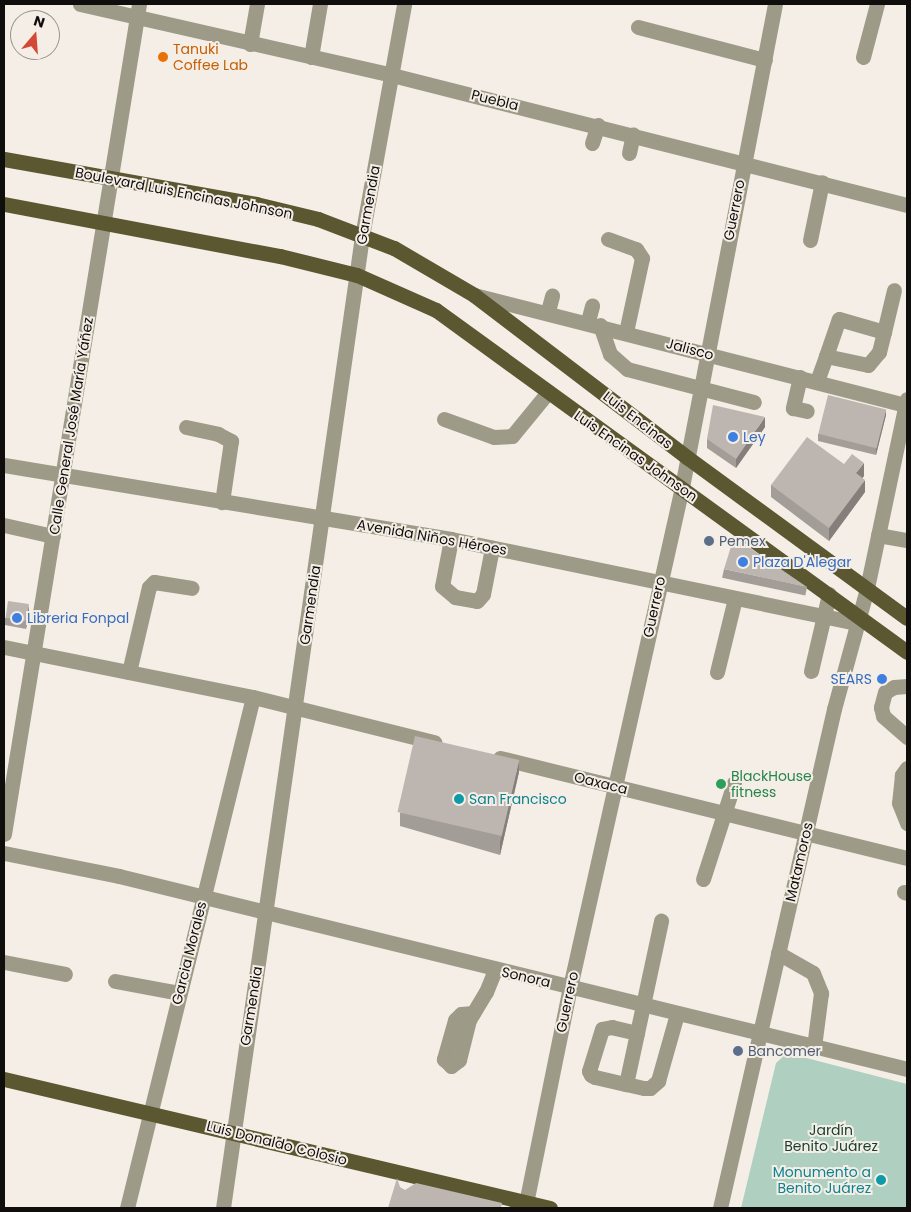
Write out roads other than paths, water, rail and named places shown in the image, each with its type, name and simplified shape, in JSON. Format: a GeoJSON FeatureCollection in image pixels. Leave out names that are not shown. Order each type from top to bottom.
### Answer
{"type":"FeatureCollection","features":[{"type":"Feature","properties":{"kind":"main road","name":"Boulevard Luis Encinas Johnson"},"geometry":{"type":"LineString","coordinates":[[4,159],[256,204],[362,234]]}},
{"type":"Feature","properties":{"kind":"main road"},"geometry":{"type":"LineString","coordinates":[[4,204],[105,221],[280,256],[356,275]]}},
{"type":"Feature","properties":{"kind":"main road","name":"Luis Encinas"},"geometry":{"type":"LineString","coordinates":[[362,234],[394,248],[474,294],[688,458],[907,618]]}},
{"type":"Feature","properties":{"kind":"main road","name":"Luis Encinas Johnson"},"geometry":{"type":"LineString","coordinates":[[356,275],[436,310],[907,652]]}},
{"type":"Feature","properties":{"kind":"main road","name":"Luis Donaldo Colosio"},"geometry":{"type":"LineString","coordinates":[[4,1079],[232,1132],[526,1205],[550,1208]]}},
{"type":"Feature","properties":{"kind":"street","name":"Puebla"},"geometry":{"type":"LineString","coordinates":[[80,4],[138,10],[250,44],[392,75],[598,125],[907,205]]}},
{"type":"Feature","properties":{"kind":"street"},"geometry":{"type":"LineString","coordinates":[[250,44],[257,4]]}},
{"type":"Feature","properties":{"kind":"street"},"geometry":{"type":"LineString","coordinates":[[311,57],[320,4]]}},
{"type":"Feature","properties":{"kind":"street","name":"Garmendia"},"geometry":{"type":"LineString","coordinates":[[223,1208],[232,1132],[266,912],[362,234],[404,4]]}},
{"type":"Feature","properties":{"kind":"street","name":"Guerrero"},"geometry":{"type":"LineString","coordinates":[[526,1205],[570,987],[682,487],[706,354],[775,4]]}},
{"type":"Feature","properties":{"kind":"street"},"geometry":{"type":"LineString","coordinates":[[863,57],[877,4]]}},
{"type":"Feature","properties":{"kind":"street","name":"Calle General José María Yáñez"},"geometry":{"type":"LineString","coordinates":[[4,834],[138,10]]}},
{"type":"Feature","properties":{"kind":"street"},"geometry":{"type":"LineString","coordinates":[[638,27],[765,60]]}},
{"type":"Feature","properties":{"kind":"street"},"geometry":{"type":"LineString","coordinates":[[592,142],[598,125]]}},
{"type":"Feature","properties":{"kind":"street"},"geometry":{"type":"LineString","coordinates":[[629,154],[633,134]]}},
{"type":"Feature","properties":{"kind":"street"},"geometry":{"type":"LineString","coordinates":[[810,240],[822,182]]}},
{"type":"Feature","properties":{"kind":"street"},"geometry":{"type":"LineString","coordinates":[[608,238],[636,249],[642,258],[626,332]]}},
{"type":"Feature","properties":{"kind":"street"},"geometry":{"type":"LineString","coordinates":[[826,356],[868,365],[879,352],[894,290]]}},
{"type":"Feature","properties":{"kind":"street","name":"Jalisco"},"geometry":{"type":"LineString","coordinates":[[474,294],[548,311],[706,354],[907,403]]}},
{"type":"Feature","properties":{"kind":"street"},"geometry":{"type":"LineString","coordinates":[[548,311],[552,296]]}},
{"type":"Feature","properties":{"kind":"street"},"geometry":{"type":"LineString","coordinates":[[592,306],[594,323],[610,354],[627,369],[754,402]]}},
{"type":"Feature","properties":{"kind":"street"},"geometry":{"type":"LineString","coordinates":[[817,381],[840,319],[884,332]]}},
{"type":"Feature","properties":{"kind":"street"},"geometry":{"type":"LineString","coordinates":[[800,377],[793,408],[807,411]]}},
{"type":"Feature","properties":{"kind":"street"},"geometry":{"type":"LineString","coordinates":[[444,418],[494,437],[512,436],[548,392]]}},
{"type":"Feature","properties":{"kind":"street","name":"Matamoros"},"geometry":{"type":"LineString","coordinates":[[720,1208],[806,833],[867,588],[907,403]]}},
{"type":"Feature","properties":{"kind":"street"},"geometry":{"type":"LineString","coordinates":[[186,427],[218,434],[230,441],[222,502]]}},
{"type":"Feature","properties":{"kind":"street","name":"Avenida Niños Héroes"},"geometry":{"type":"LineString","coordinates":[[4,465],[451,539],[824,616],[859,619]]}},
{"type":"Feature","properties":{"kind":"street"},"geometry":{"type":"LineString","coordinates":[[4,525],[53,536]]}},
{"type":"Feature","properties":{"kind":"street"},"geometry":{"type":"LineString","coordinates":[[878,535],[907,540]]}},
{"type":"Feature","properties":{"kind":"street"},"geometry":{"type":"LineString","coordinates":[[451,539],[442,586],[455,598],[477,601],[482,594],[492,548]]}},
{"type":"Feature","properties":{"kind":"street"},"geometry":{"type":"LineString","coordinates":[[129,672],[149,586],[154,582],[192,588]]}},
{"type":"Feature","properties":{"kind":"street"},"geometry":{"type":"LineString","coordinates":[[811,671],[829,594]]}},
{"type":"Feature","properties":{"kind":"street"},"geometry":{"type":"LineString","coordinates":[[718,672],[735,598]]}},
{"type":"Feature","properties":{"kind":"street"},"geometry":{"type":"LineString","coordinates":[[4,648],[34,652],[253,697],[446,745]]}},
{"type":"Feature","properties":{"kind":"street"},"geometry":{"type":"LineString","coordinates":[[907,686],[894,686],[885,692],[881,707],[883,716],[907,737]]}},
{"type":"Feature","properties":{"kind":"street","name":"Garcia Morales"},"geometry":{"type":"LineString","coordinates":[[127,1208],[253,697]]}},
{"type":"Feature","properties":{"kind":"street","name":"Oaxaca"},"geometry":{"type":"LineString","coordinates":[[483,754],[726,812],[907,858]]}},
{"type":"Feature","properties":{"kind":"street"},"geometry":{"type":"LineString","coordinates":[[907,768],[902,775],[898,803],[907,823]]}},
{"type":"Feature","properties":{"kind":"street"},"geometry":{"type":"LineString","coordinates":[[703,879],[734,783]]}},
{"type":"Feature","properties":{"kind":"street","name":"Sonora"},"geometry":{"type":"LineString","coordinates":[[4,853],[203,896],[495,970],[907,1069]]}},
{"type":"Feature","properties":{"kind":"street"},"geometry":{"type":"LineString","coordinates":[[626,1084],[661,920]]}},
{"type":"Feature","properties":{"kind":"street"},"geometry":{"type":"LineString","coordinates":[[778,954],[813,973],[821,993],[814,1047]]}},
{"type":"Feature","properties":{"kind":"street"},"geometry":{"type":"LineString","coordinates":[[4,962],[65,974]]}},
{"type":"Feature","properties":{"kind":"street"},"geometry":{"type":"LineString","coordinates":[[473,1013],[495,970]]}},
{"type":"Feature","properties":{"kind":"street"},"geometry":{"type":"LineString","coordinates":[[115,981],[179,993]]}},
{"type":"Feature","properties":{"kind":"street"},"geometry":{"type":"LineString","coordinates":[[637,1033],[612,1027],[602,1029],[589,1071],[595,1077],[626,1084],[655,1086],[677,1014]]}},
{"type":"Feature","properties":{"kind":"street"},"geometry":{"type":"LineString","coordinates":[[407,1193],[411,1176]]}},
{"type":"Feature","properties":{"kind":"place","name":"Tanuki Coffee Lab"},"geometry":{"type":"Point","coordinates":[163,57]}},
{"type":"Feature","properties":{"kind":"place","name":"Ley"},"geometry":{"type":"Point","coordinates":[733,437]}},
{"type":"Feature","properties":{"kind":"place","name":"Pemex"},"geometry":{"type":"Point","coordinates":[709,541]}},
{"type":"Feature","properties":{"kind":"place","name":"Plaza D'Alegar"},"geometry":{"type":"Point","coordinates":[743,562]}},
{"type":"Feature","properties":{"kind":"place","name":"Libreria Fonpal"},"geometry":{"type":"Point","coordinates":[17,618]}},
{"type":"Feature","properties":{"kind":"place","name":"SEARS"},"geometry":{"type":"Point","coordinates":[882,679]}},
{"type":"Feature","properties":{"kind":"place","name":"BlackHouse fitness"},"geometry":{"type":"Point","coordinates":[721,784]}},
{"type":"Feature","properties":{"kind":"place","name":"San Francisco"},"geometry":{"type":"Point","coordinates":[459,799]}},
{"type":"Feature","properties":{"kind":"place","name":"Bancomer"},"geometry":{"type":"Point","coordinates":[738,1051]}},
{"type":"Feature","properties":{"kind":"place","name":"Monumento a Benito Juárez"},"geometry":{"type":"Point","coordinates":[881,1180]}},
{"type":"Feature","properties":{"kind":"park label","name":"Jardín Benito Juárez"},"geometry":{"type":"Point","coordinates":[831,1138]}}]}
